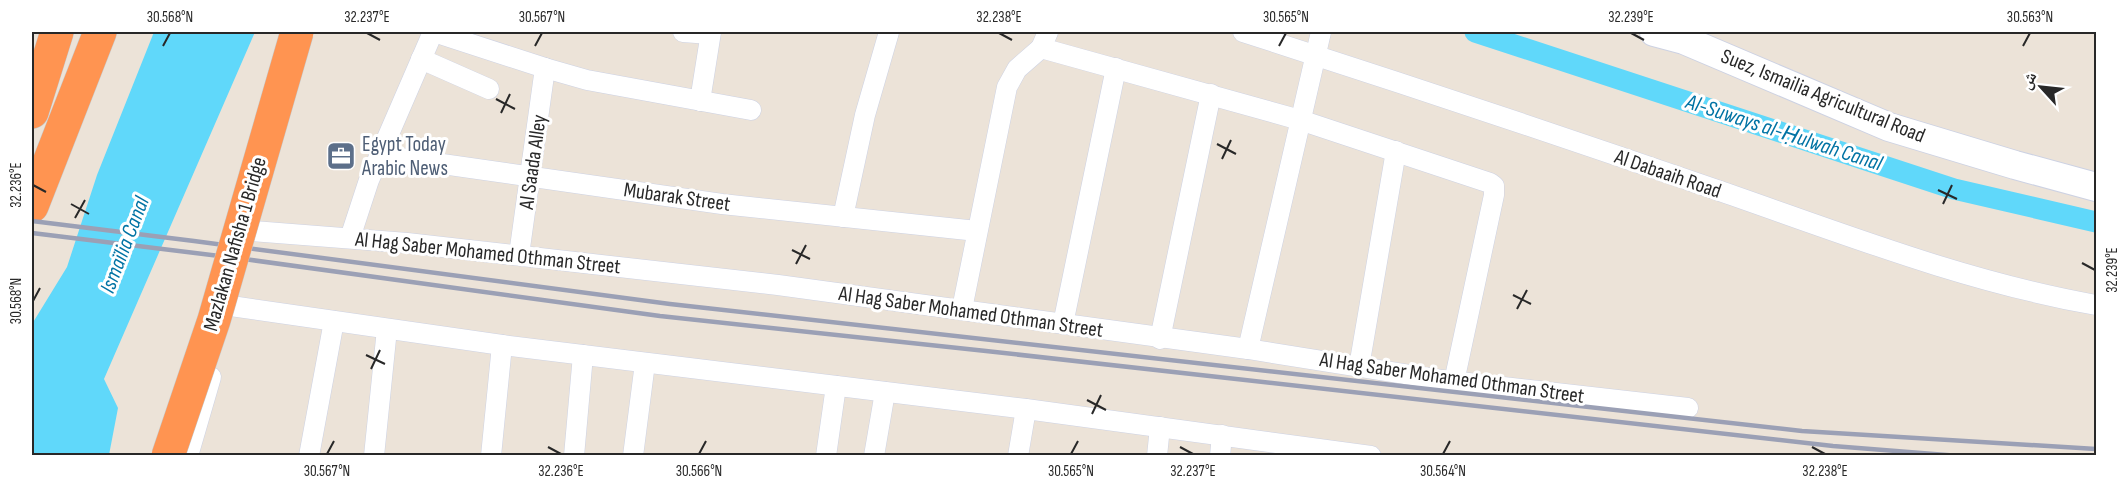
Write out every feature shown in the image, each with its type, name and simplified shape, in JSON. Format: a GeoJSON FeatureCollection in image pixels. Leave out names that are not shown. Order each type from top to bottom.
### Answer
{"type":"FeatureCollection","features":[{"type":"Feature","properties":{"kind":"highway"},"geometry":{"type":"LineString","coordinates":[[32,112],[57,32]]}},
{"type":"Feature","properties":{"kind":"highway"},"geometry":{"type":"LineString","coordinates":[[32,206],[100,32]]}},
{"type":"Feature","properties":{"kind":"highway","name":"Mazlakan Nafisha 1 Bridge"},"geometry":{"type":"LineString","coordinates":[[168,456],[214,320],[297,32]]}},
{"type":"Feature","properties":{"kind":"main road","name":"Suez, Ismailia Agricultural Road"},"geometry":{"type":"LineString","coordinates":[[1654,32],[1684,40],[1889,127],[2097,187]]}},
{"type":"Feature","properties":{"kind":"street"},"geometry":{"type":"LineString","coordinates":[[188,456],[252,231],[314,32]]}},
{"type":"Feature","properties":{"kind":"street"},"geometry":{"type":"LineString","coordinates":[[350,238],[379,155],[434,32],[545,68],[606,84],[750,110]]}},
{"type":"Feature","properties":{"kind":"street"},"geometry":{"type":"LineString","coordinates":[[683,32],[710,33],[700,101]]}},
{"type":"Feature","properties":{"kind":"street"},"geometry":{"type":"LineString","coordinates":[[843,217],[865,116],[889,32]]}},
{"type":"Feature","properties":{"kind":"street","name":"Al Dabaaih Road"},"geometry":{"type":"LineString","coordinates":[[1243,32],[1917,260],[1997,283],[2097,305]]}},
{"type":"Feature","properties":{"kind":"street"},"geometry":{"type":"LineString","coordinates":[[1248,349],[1321,32]]}},
{"type":"Feature","properties":{"kind":"street"},"geometry":{"type":"LineString","coordinates":[[962,309],[1006,87],[1017,69],[1044,40],[1116,68],[1300,120],[1491,183],[1495,190],[1454,382]]}},
{"type":"Feature","properties":{"kind":"street"},"geometry":{"type":"LineString","coordinates":[[421,59],[489,89]]}},
{"type":"Feature","properties":{"kind":"street","name":"Al Saada Alley"},"geometry":{"type":"LineString","coordinates":[[519,255],[545,68]]}},
{"type":"Feature","properties":{"kind":"street"},"geometry":{"type":"LineString","coordinates":[[1063,324],[1116,68]]}},
{"type":"Feature","properties":{"kind":"street"},"geometry":{"type":"LineString","coordinates":[[1160,339],[1211,94]]}},
{"type":"Feature","properties":{"kind":"street"},"geometry":{"type":"LineString","coordinates":[[1359,367],[1396,151]]}},
{"type":"Feature","properties":{"kind":"street","name":"Mubarak Street"},"geometry":{"type":"LineString","coordinates":[[379,155],[722,204],[977,231]]}},
{"type":"Feature","properties":{"kind":"street","name":"Al Hag Saber Mohamed Othman Street"},"geometry":{"type":"LineString","coordinates":[[252,231],[350,238],[519,255],[778,285],[962,309],[1160,339],[1248,349],[1454,382],[1688,408]]}},
{"type":"Feature","properties":{"kind":"street"},"geometry":{"type":"LineString","coordinates":[[231,306],[502,345],[1026,409],[1371,456]]}},
{"type":"Feature","properties":{"kind":"street"},"geometry":{"type":"LineString","coordinates":[[309,456],[334,321]]}},
{"type":"Feature","properties":{"kind":"street"},"geometry":{"type":"LineString","coordinates":[[374,456],[387,329]]}},
{"type":"Feature","properties":{"kind":"street"},"geometry":{"type":"LineString","coordinates":[[491,456],[502,345]]}},
{"type":"Feature","properties":{"kind":"street"},"geometry":{"type":"LineString","coordinates":[[574,456],[583,355]]}},
{"type":"Feature","properties":{"kind":"street"},"geometry":{"type":"LineString","coordinates":[[633,456],[645,363]]}},
{"type":"Feature","properties":{"kind":"street"},"geometry":{"type":"LineString","coordinates":[[826,456],[836,386]]}},
{"type":"Feature","properties":{"kind":"street"},"geometry":{"type":"LineString","coordinates":[[874,456],[885,392]]}},
{"type":"Feature","properties":{"kind":"street"},"geometry":{"type":"LineString","coordinates":[[1018,456],[1026,409]]}},
{"type":"Feature","properties":{"kind":"street"},"geometry":{"type":"LineString","coordinates":[[1156,456],[1160,427]]}},
{"type":"Feature","properties":{"kind":"street"},"geometry":{"type":"LineString","coordinates":[[1220,456],[1222,435]]}},
{"type":"Feature","properties":{"kind":"water","name":"Ismaïlia Canal"},"geometry":{"type":"Polygon","coordinates":[[[154,32],[255,32],[104,379],[118,408],[109,455],[32,455],[32,324],[67,267],[97,175],[154,32]]]}},
{"type":"Feature","properties":{"kind":"waterway","name":"Al-Suways al-Ḥulwah Canal"},"geometry":{"type":"LineString","coordinates":[[1475,32],[1954,189],[2096,222]]}},
{"type":"Feature","properties":{"kind":"railway"},"geometry":{"type":"LineString","coordinates":[[32,221],[670,304],[1802,431],[2096,449]]}},
{"type":"Feature","properties":{"kind":"railway"},"geometry":{"type":"LineString","coordinates":[[32,233],[244,259],[660,316],[1833,446],[1959,456]]}},
{"type":"Feature","properties":{"kind":"place","name":"Egypt Today Arabic News"},"geometry":{"type":"Point","coordinates":[341,156]}}]}
